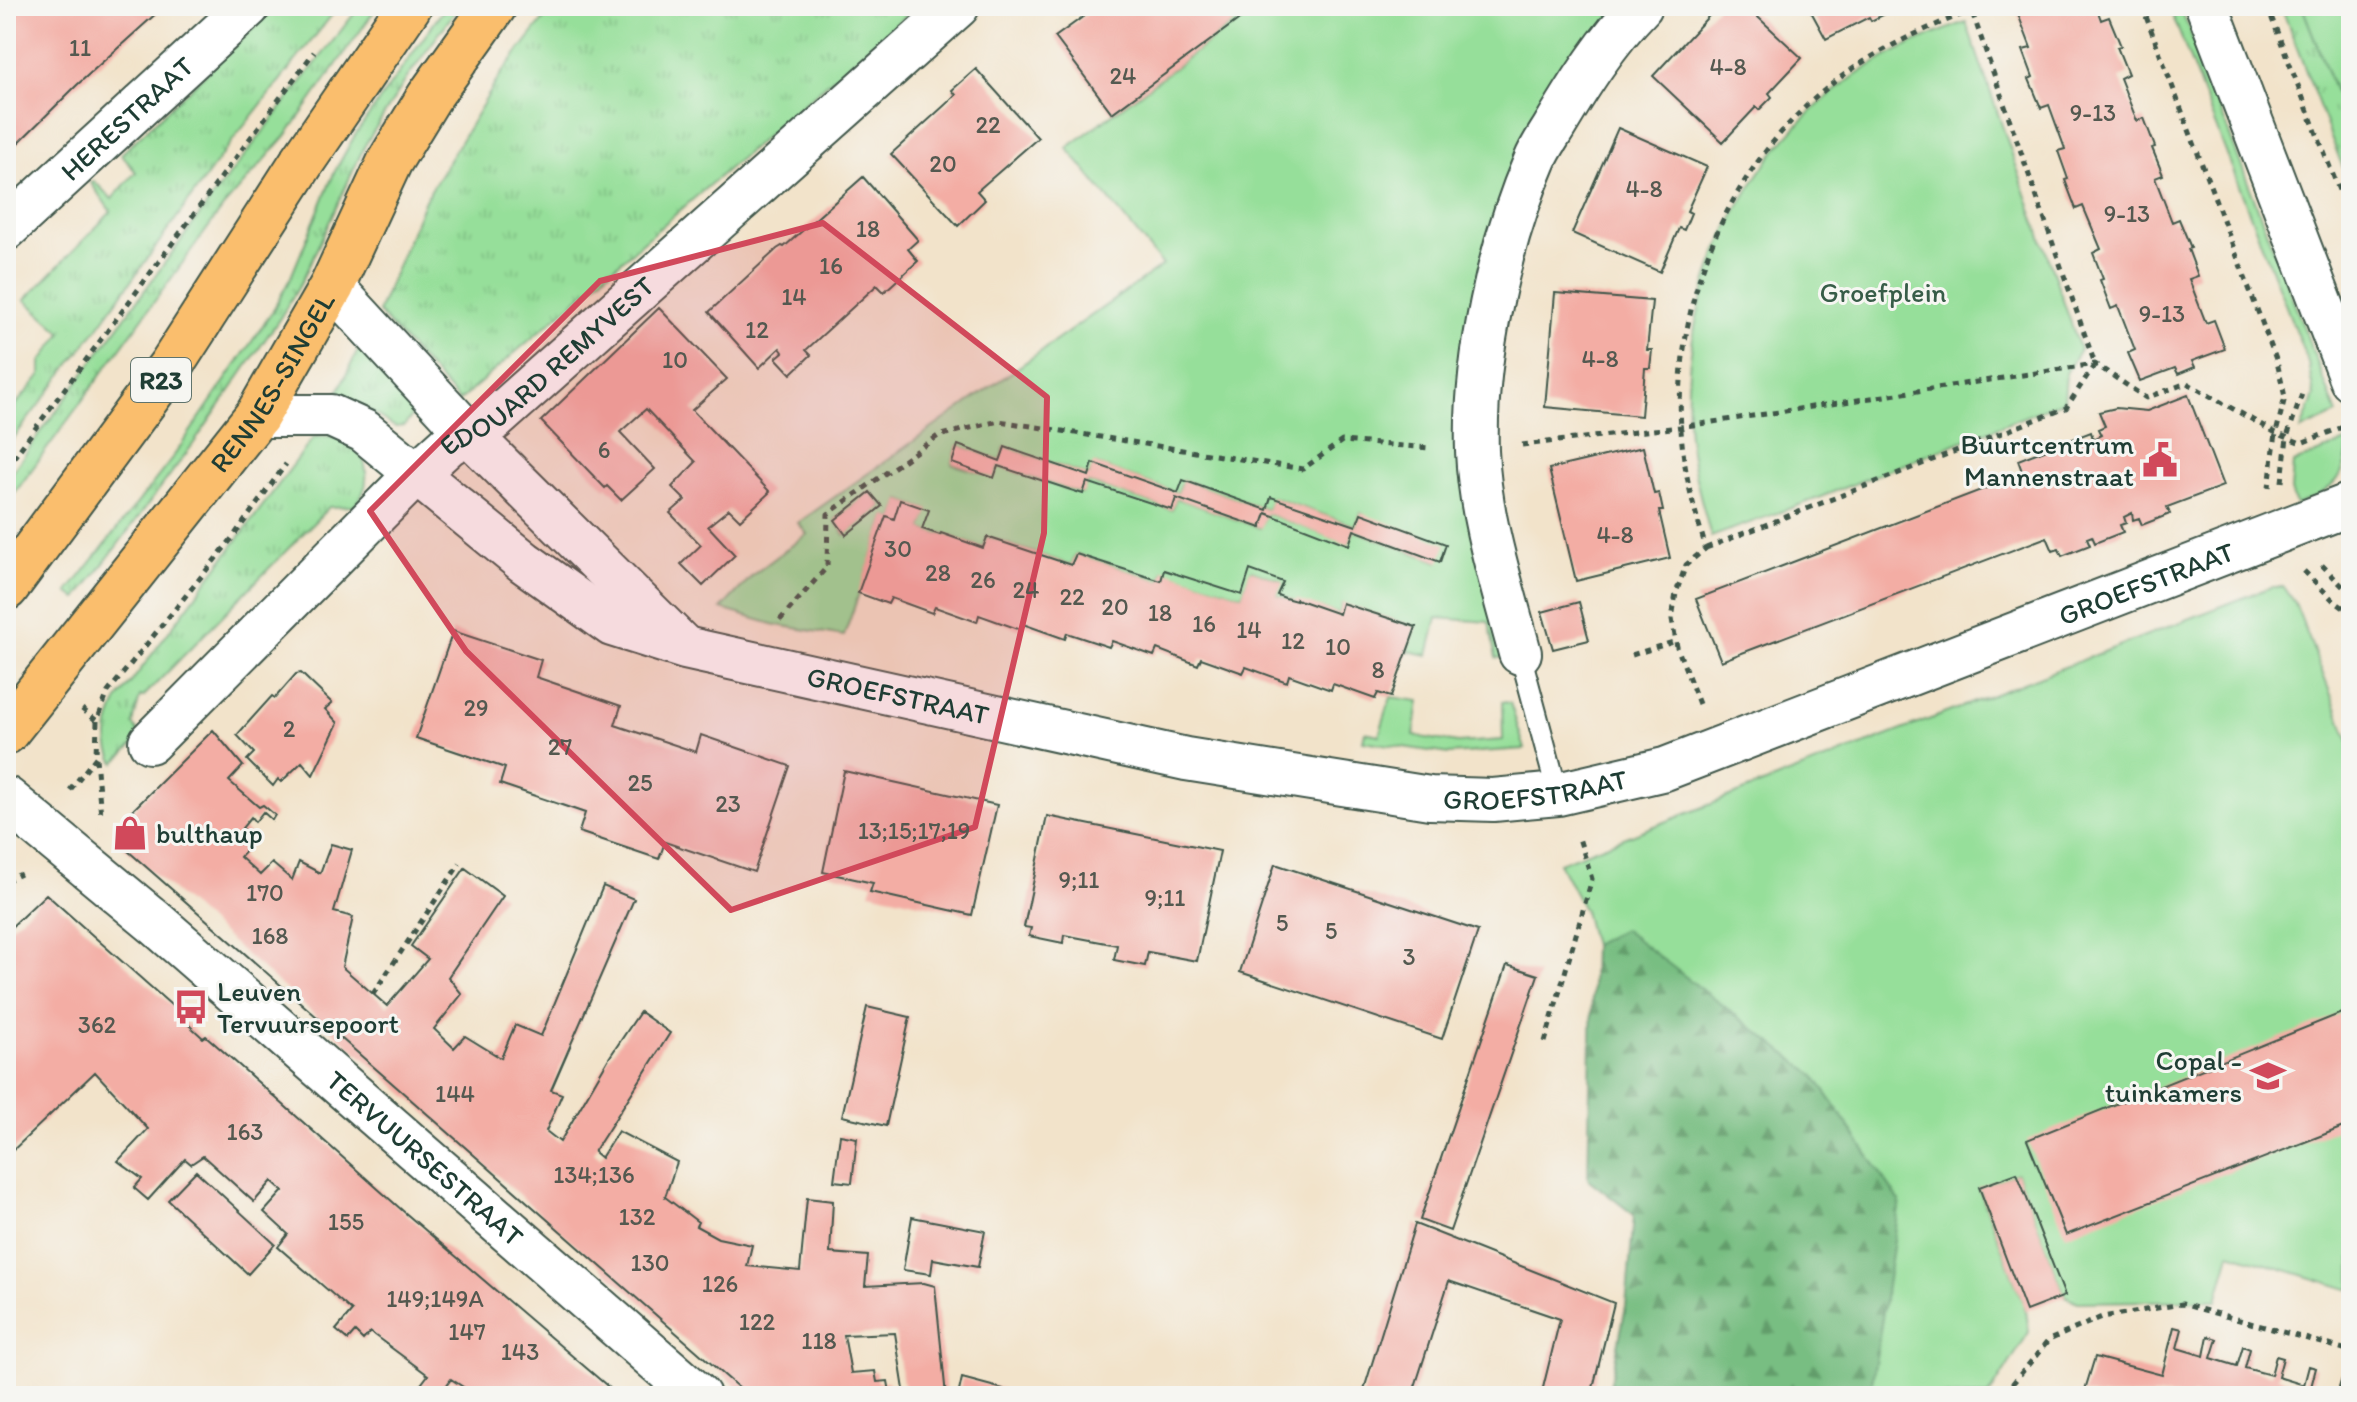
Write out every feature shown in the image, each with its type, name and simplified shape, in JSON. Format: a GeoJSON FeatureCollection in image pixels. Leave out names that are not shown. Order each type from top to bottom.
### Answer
{"type":"FeatureCollection","features":[{"type":"Feature","properties":{"kind":"main road","name":"R23"},"geometry":{"type":"LineString","coordinates":[[6,588],[172,364],[302,162],[409,6]]}},
{"type":"Feature","properties":{"kind":"main road","name":"RENNES-SINGEL"},"geometry":{"type":"LineString","coordinates":[[6,732],[257,416],[332,286],[390,161],[429,97],[494,6]]}},
{"type":"Feature","properties":{"kind":"street","name":"HERESTRAAT"},"geometry":{"type":"LineString","coordinates":[[6,229],[249,6]]}},
{"type":"Feature","properties":{"kind":"street","name":"EDOUARD REMYVEST"},"geometry":{"type":"LineString","coordinates":[[150,742],[416,474],[449,444],[495,419],[958,6]]}},
{"type":"Feature","properties":{"kind":"street"},"geometry":{"type":"LineString","coordinates":[[1520,653],[1488,528],[1477,452],[1487,332],[1504,251],[1535,160],[1578,87],[1622,26],[1641,6]]}},
{"type":"Feature","properties":{"kind":"street"},"geometry":{"type":"LineString","coordinates":[[2207,6],[2351,380]]}},
{"type":"Feature","properties":{"kind":"street"},"geometry":{"type":"LineString","coordinates":[[332,286],[468,433],[685,648]]}},
{"type":"Feature","properties":{"kind":"street","name":"GROEFSTRAAT"},"geometry":{"type":"LineString","coordinates":[[257,416],[315,415],[346,421],[364,431],[524,562],[612,625],[685,648],[1186,759],[1430,798],[1493,800],[1561,793],[1665,769],[2351,504]]}},
{"type":"Feature","properties":{"kind":"street","name":"TERVUURSESTRAAT"},"geometry":{"type":"LineString","coordinates":[[6,799],[212,972],[698,1396]]}},
{"type":"Feature","properties":{"kind":"lane"},"geometry":{"type":"LineString","coordinates":[[1520,653],[1561,793]]}},
{"type":"Feature","properties":{"kind":"path"},"geometry":{"type":"LineString","coordinates":[[2142,6],[2277,362],[2285,397],[2276,433]]}},
{"type":"Feature","properties":{"kind":"path"},"geometry":{"type":"LineString","coordinates":[[2267,6],[2351,221]]}},
{"type":"Feature","properties":{"kind":"path"},"geometry":{"type":"LineString","coordinates":[[1706,548],[1688,482],[1680,427],[1684,342],[1688,315],[1701,272],[1724,217],[1758,160],[1795,118],[1843,76],[1904,38],[1970,8],[2095,364],[2146,398],[2187,383],[2276,433],[2301,443],[2351,424]]}},
{"type":"Feature","properties":{"kind":"path"},"geometry":{"type":"LineString","coordinates":[[6,468],[320,44]]}},
{"type":"Feature","properties":{"kind":"path"},"geometry":{"type":"LineString","coordinates":[[1521,445],[1680,427],[2095,364]]}},
{"type":"Feature","properties":{"kind":"path"},"geometry":{"type":"LineString","coordinates":[[1716,750],[1676,641],[1672,619],[1676,593],[1686,565],[1706,548],[2066,408],[2095,364]]}},
{"type":"Feature","properties":{"kind":"path"},"geometry":{"type":"LineString","coordinates":[[2303,377],[2304,389],[2287,437],[2281,480],[2305,548],[2351,594],[2334,601],[2351,613]]}},
{"type":"Feature","properties":{"kind":"path"},"geometry":{"type":"LineString","coordinates":[[773,627],[827,567],[828,514],[938,436],[969,428],[999,421],[1303,469],[1342,441],[1477,452]]}},
{"type":"Feature","properties":{"kind":"path"},"geometry":{"type":"LineString","coordinates":[[99,792],[97,721],[108,692],[230,541],[292,455]]}},
{"type":"Feature","properties":{"kind":"path"},"geometry":{"type":"LineString","coordinates":[[1632,655],[1676,641]]}},
{"type":"Feature","properties":{"kind":"path"},"geometry":{"type":"LineString","coordinates":[[40,826],[96,757]]}},
{"type":"Feature","properties":{"kind":"path"},"geometry":{"type":"LineString","coordinates":[[1545,1042],[1592,879],[1561,793]]}},
{"type":"Feature","properties":{"kind":"path"},"geometry":{"type":"LineString","coordinates":[[373,994],[460,863]]}},
{"type":"Feature","properties":{"kind":"path"},"geometry":{"type":"LineString","coordinates":[[6,881],[23,874]]}},
{"type":"Feature","properties":{"kind":"path"},"geometry":{"type":"LineString","coordinates":[[2011,1396],[2013,1383],[2049,1340],[2102,1317],[2182,1304],[2351,1351]]}},
{"type":"Feature","properties":{"kind":"highlighted area"},"geometry":{"type":"Polygon","coordinates":[[[823,223],[1047,397],[1044,533],[975,827],[731,910],[466,651],[370,511],[600,281],[823,223]]]}},
{"type":"Feature","properties":{"kind":"green space"},"geometry":{"type":"Polygon","coordinates":[[[277,6],[339,6],[229,145],[96,330],[6,448],[6,416],[41,375],[41,362],[62,333],[25,300],[111,212],[91,183],[94,181],[112,199],[136,172],[121,154],[277,6]]]}},
{"type":"Feature","properties":{"kind":"green space"},"geometry":{"type":"Polygon","coordinates":[[[360,6],[378,6],[286,136],[224,206],[6,505],[6,480],[218,190],[360,6]]]}},
{"type":"Feature","properties":{"kind":"green space"},"geometry":{"type":"Polygon","coordinates":[[[446,6],[459,6],[407,78],[365,145],[301,283],[280,318],[194,443],[77,599],[68,592],[171,460],[272,312],[291,277],[334,173],[355,135],[446,6]]]}},
{"type":"Feature","properties":{"kind":"green space"},"geometry":{"type":"Polygon","coordinates":[[[554,6],[917,6],[459,401],[378,312],[425,200],[501,74],[554,6]]]}},
{"type":"Feature","properties":{"kind":"green space"},"geometry":{"type":"Polygon","coordinates":[[[1257,6],[1618,6],[1473,302],[1507,657],[1496,658],[1489,622],[1437,618],[1428,655],[1408,651],[1416,627],[1342,604],[1339,614],[1285,598],[1277,595],[1282,581],[1251,570],[1242,595],[1164,571],[1161,581],[1076,554],[1071,565],[987,537],[983,548],[922,529],[928,510],[901,500],[894,519],[886,517],[844,636],[776,625],[721,609],[754,574],[807,534],[798,523],[1163,265],[1067,148],[1257,6]],[[958,445],[952,464],[994,477],[998,466],[1082,494],[1087,482],[1172,510],[1176,498],[1260,528],[1266,513],[1349,544],[1354,530],[1439,562],[1361,513],[1356,526],[1272,497],[1267,510],[1183,480],[1178,493],[1094,464],[1089,476],[1005,447],[1000,461],[958,445]],[[871,492],[835,520],[845,535],[882,506],[871,492]]]}},
{"type":"Feature","properties":{"kind":"green space"},"geometry":{"type":"Polygon","coordinates":[[[2169,6],[2180,6],[2337,414],[2301,430],[2314,396],[2308,363],[2169,6]]]}},
{"type":"Feature","properties":{"kind":"green space"},"geometry":{"type":"Polygon","coordinates":[[[2281,6],[2302,6],[2351,133],[2351,189],[2281,6]]]}},
{"type":"Feature","properties":{"kind":"green space"},"geometry":{"type":"Polygon","coordinates":[[[2302,6],[2351,6],[2351,133],[2302,6]]]}},
{"type":"Feature","properties":{"kind":"green space","name":"Groefplein"},"geometry":{"type":"Polygon","coordinates":[[[1966,22],[2080,349],[2066,373],[2064,401],[1711,537],[1691,452],[1689,375],[1695,327],[1707,281],[1724,236],[1746,194],[1773,154],[1805,118],[1841,86],[1885,57],[1966,22]]]}},
{"type":"Feature","properties":{"kind":"green space"},"geometry":{"type":"Polygon","coordinates":[[[361,344],[414,405],[411,417],[404,426],[395,427],[359,404],[335,398],[361,344]]]}},
{"type":"Feature","properties":{"kind":"green space"},"geometry":{"type":"Polygon","coordinates":[[[333,436],[348,443],[362,458],[366,483],[360,499],[354,506],[329,507],[143,697],[140,696],[133,724],[141,737],[115,763],[108,732],[118,700],[314,437],[333,436]]]}},
{"type":"Feature","properties":{"kind":"green space"},"geometry":{"type":"Polygon","coordinates":[[[2348,441],[2344,466],[2335,483],[2319,495],[2296,505],[2291,491],[2293,463],[2348,441]]]}},
{"type":"Feature","properties":{"kind":"green space"},"geometry":{"type":"Polygon","coordinates":[[[2271,587],[2284,587],[2295,603],[2351,746],[2351,1290],[2230,1253],[2217,1300],[2078,1302],[2065,1296],[2017,1173],[1979,1188],[2026,1311],[2029,1332],[1989,1396],[1870,1396],[1900,1202],[1814,1075],[1623,929],[1593,945],[1584,911],[1559,863],[2271,587]]]}},
{"type":"Feature","properties":{"kind":"green space"},"geometry":{"type":"Polygon","coordinates":[[[1391,697],[1419,701],[1414,736],[1458,743],[1503,740],[1502,702],[1510,703],[1525,749],[1449,754],[1363,741],[1365,732],[1379,735],[1391,697]]]}},
{"type":"Feature","properties":{"kind":"green space"},"geometry":{"type":"Polygon","coordinates":[[[1623,928],[1814,1075],[1900,1202],[1870,1396],[1608,1396],[1626,1306],[1634,1215],[1588,1179],[1593,945],[1623,928]]]}},
{"type":"Feature","properties":{"kind":"building"},"geometry":{"type":"Polygon","coordinates":[[[6,6],[154,6],[159,11],[6,155],[6,6]]]}},
{"type":"Feature","properties":{"kind":"building"},"geometry":{"type":"Polygon","coordinates":[[[1098,6],[1257,6],[1112,113],[1055,37],[1098,6]]]}},
{"type":"Feature","properties":{"kind":"building"},"geometry":{"type":"Polygon","coordinates":[[[1718,6],[1746,6],[1802,58],[1769,93],[1772,97],[1759,110],[1756,107],[1723,142],[1653,76],[1718,6]]]}},
{"type":"Feature","properties":{"kind":"building"},"geometry":{"type":"Polygon","coordinates":[[[1808,6],[1889,6],[1885,8],[1887,13],[1871,21],[1869,17],[1826,39],[1808,6]]]}},
{"type":"Feature","properties":{"kind":"building"},"geometry":{"type":"Polygon","coordinates":[[[2015,6],[2096,6],[2101,20],[2109,17],[2128,74],[2120,78],[2137,121],[2144,118],[2163,175],[2155,178],[2172,222],[2179,219],[2191,248],[2188,249],[2198,276],[2189,279],[2206,323],[2214,320],[2225,349],[2192,361],[2195,367],[2178,374],[2175,368],[2140,381],[2128,353],[2135,350],[2118,306],[2111,309],[2100,280],[2103,279],[2093,253],[2101,249],[2083,206],[2076,209],[2065,180],[2068,179],[2058,151],[2065,149],[2049,105],[2041,108],[2029,79],[2033,77],[2023,50],[2031,48],[2015,6]]]}},
{"type":"Feature","properties":{"kind":"building"},"geometry":{"type":"Polygon","coordinates":[[[976,69],[1038,138],[977,191],[985,200],[958,226],[891,154],[956,95],[952,90],[976,69]]]}},
{"type":"Feature","properties":{"kind":"building"},"geometry":{"type":"Polygon","coordinates":[[[1618,128],[1707,167],[1687,211],[1691,213],[1684,230],[1679,228],[1660,272],[1572,233],[1618,128]]]}},
{"type":"Feature","properties":{"kind":"building"},"geometry":{"type":"Polygon","coordinates":[[[863,177],[918,240],[908,249],[918,261],[884,292],[877,285],[806,350],[811,355],[791,374],[776,358],[783,352],[780,348],[759,368],[709,312],[777,249],[784,247],[863,177]]]}},
{"type":"Feature","properties":{"kind":"building"},"geometry":{"type":"Polygon","coordinates":[[[1555,293],[1652,301],[1647,350],[1652,350],[1650,368],[1645,368],[1641,416],[1545,407],[1555,293]]]}},
{"type":"Feature","properties":{"kind":"building"},"geometry":{"type":"Polygon","coordinates":[[[659,308],[727,379],[692,410],[770,492],[740,520],[729,509],[708,526],[735,555],[703,586],[681,564],[701,545],[670,513],[685,500],[672,487],[696,462],[646,409],[620,432],[655,469],[621,500],[607,486],[605,488],[541,421],[659,308]]]}},
{"type":"Feature","properties":{"kind":"building"},"geometry":{"type":"Polygon","coordinates":[[[2188,395],[2223,486],[2167,507],[2170,514],[2142,525],[2139,518],[2133,520],[2132,513],[2124,517],[2126,523],[2120,525],[2123,532],[2095,543],[2092,536],[2087,538],[2090,545],[2062,556],[2059,549],[2053,551],[2047,537],[1721,661],[1696,599],[2023,474],[2018,460],[2091,432],[2093,439],[2101,435],[2098,429],[2105,426],[2099,412],[2116,408],[2147,411],[2188,395]]]}},
{"type":"Feature","properties":{"kind":"building"},"geometry":{"type":"Polygon","coordinates":[[[958,445],[1000,461],[1005,447],[1089,476],[1093,463],[1178,493],[1183,480],[1267,510],[1271,497],[1356,526],[1361,513],[1446,544],[1440,562],[1354,530],[1349,545],[1266,513],[1261,528],[1176,498],[1172,510],[1087,482],[1083,494],[998,466],[994,478],[952,463],[958,445]]]}},
{"type":"Feature","properties":{"kind":"building"},"geometry":{"type":"Polygon","coordinates":[[[1643,447],[1654,494],[1659,493],[1663,511],[1659,511],[1670,558],[1576,581],[1549,469],[1643,447]]]}},
{"type":"Feature","properties":{"kind":"building"},"geometry":{"type":"Polygon","coordinates":[[[870,492],[882,506],[846,535],[835,520],[870,492]]]}},
{"type":"Feature","properties":{"kind":"building"},"geometry":{"type":"Polygon","coordinates":[[[900,500],[929,510],[922,529],[983,548],[987,537],[1071,565],[1076,554],[1161,581],[1164,570],[1242,595],[1250,570],[1283,582],[1277,595],[1285,598],[1339,614],[1342,603],[1416,627],[1391,697],[1378,693],[1375,699],[1333,684],[1331,690],[1289,675],[1287,682],[1246,667],[1243,673],[1201,658],[1198,665],[1157,649],[1154,656],[1112,641],[1109,647],[1067,633],[1065,639],[1023,624],[1021,630],[979,615],[977,622],[935,607],[932,613],[891,598],[888,604],[858,593],[886,516],[894,519],[900,500]]]}},
{"type":"Feature","properties":{"kind":"building"},"geometry":{"type":"Polygon","coordinates":[[[1579,602],[1589,640],[1553,649],[1542,612],[1579,602]]]}},
{"type":"Feature","properties":{"kind":"building"},"geometry":{"type":"Polygon","coordinates":[[[453,631],[541,660],[536,677],[621,706],[615,725],[696,752],[701,735],[790,766],[754,872],[665,842],[659,859],[579,832],[585,813],[500,784],[505,768],[416,738],[453,631]]]}},
{"type":"Feature","properties":{"kind":"building"},"geometry":{"type":"Polygon","coordinates":[[[301,673],[332,703],[325,709],[338,723],[313,775],[302,762],[273,786],[247,760],[254,753],[237,735],[272,696],[275,698],[296,674],[301,673]]]}},
{"type":"Feature","properties":{"kind":"building"},"geometry":{"type":"Polygon","coordinates":[[[213,730],[243,766],[229,781],[259,807],[263,805],[275,815],[272,820],[263,812],[255,822],[251,817],[242,828],[255,839],[240,857],[260,875],[272,863],[292,880],[299,862],[320,873],[331,844],[352,850],[334,912],[353,917],[342,967],[387,1006],[428,959],[411,946],[465,868],[503,896],[448,977],[462,994],[434,1029],[454,1048],[465,1036],[501,1058],[515,1025],[541,1036],[603,886],[634,899],[551,1090],[562,1094],[546,1131],[560,1142],[640,1012],[670,1033],[594,1152],[601,1158],[618,1131],[677,1162],[665,1197],[698,1222],[696,1226],[718,1238],[752,1245],[747,1266],[800,1271],[807,1198],[833,1201],[830,1253],[868,1256],[865,1286],[924,1283],[935,1286],[946,1396],[905,1396],[895,1333],[844,1335],[851,1373],[875,1371],[877,1382],[888,1381],[890,1392],[887,1394],[890,1396],[748,1396],[119,843],[118,825],[213,730]]]}},
{"type":"Feature","properties":{"kind":"building"},"geometry":{"type":"Polygon","coordinates":[[[844,771],[997,805],[972,915],[870,892],[873,883],[823,872],[844,771]]]}},
{"type":"Feature","properties":{"kind":"building"},"geometry":{"type":"Polygon","coordinates":[[[1047,816],[1220,851],[1197,961],[1148,952],[1145,966],[1114,960],[1117,945],[1064,935],[1063,943],[1029,936],[1031,928],[1024,927],[1047,816]]]}},
{"type":"Feature","properties":{"kind":"building"},"geometry":{"type":"Polygon","coordinates":[[[1275,864],[1478,931],[1442,1039],[1240,972],[1275,864]]]}},
{"type":"Feature","properties":{"kind":"building"},"geometry":{"type":"Polygon","coordinates":[[[46,894],[179,1012],[177,1014],[203,1038],[206,1036],[403,1211],[619,1396],[477,1396],[451,1379],[439,1396],[433,1396],[419,1387],[428,1375],[370,1332],[363,1340],[355,1332],[348,1340],[336,1330],[352,1311],[278,1247],[288,1234],[264,1212],[283,1191],[272,1181],[254,1202],[203,1156],[191,1164],[185,1159],[148,1200],[134,1188],[142,1179],[118,1161],[148,1129],[95,1072],[6,1157],[6,932],[46,894]]]}},
{"type":"Feature","properties":{"kind":"building"},"geometry":{"type":"Polygon","coordinates":[[[1507,965],[1538,975],[1450,1231],[1420,1220],[1507,965]]]}},
{"type":"Feature","properties":{"kind":"building"},"geometry":{"type":"Polygon","coordinates":[[[867,1007],[910,1017],[886,1126],[842,1116],[867,1007]]]}},
{"type":"Feature","properties":{"kind":"building","name":"Copal - tuinkamers"},"geometry":{"type":"Polygon","coordinates":[[[2344,1012],[2351,1029],[2351,1124],[2066,1235],[2027,1140],[2344,1012]]]}},
{"type":"Feature","properties":{"kind":"building"},"geometry":{"type":"Polygon","coordinates":[[[840,1135],[857,1138],[852,1183],[834,1181],[840,1135]]]}},
{"type":"Feature","properties":{"kind":"building"},"geometry":{"type":"Polygon","coordinates":[[[196,1171],[275,1244],[248,1274],[168,1200],[196,1171]]]}},
{"type":"Feature","properties":{"kind":"building"},"geometry":{"type":"Polygon","coordinates":[[[2017,1173],[2065,1296],[2026,1311],[1979,1187],[2017,1173]]]}},
{"type":"Feature","properties":{"kind":"building"},"geometry":{"type":"Polygon","coordinates":[[[912,1217],[985,1231],[978,1267],[933,1259],[931,1274],[903,1270],[912,1217]]]}},
{"type":"Feature","properties":{"kind":"building"},"geometry":{"type":"Polygon","coordinates":[[[1415,1224],[1614,1303],[1591,1396],[1541,1396],[1560,1319],[1449,1281],[1412,1396],[1362,1396],[1415,1224]]]}},
{"type":"Feature","properties":{"kind":"building"},"geometry":{"type":"Polygon","coordinates":[[[2174,1327],[2182,1329],[2177,1348],[2204,1356],[2208,1336],[2217,1339],[2211,1358],[2237,1366],[2243,1346],[2250,1349],[2245,1368],[2271,1375],[2276,1356],[2283,1358],[2278,1377],[2304,1385],[2309,1366],[2316,1368],[2311,1387],[2337,1394],[2343,1375],[2350,1377],[2344,1396],[2095,1396],[2084,1393],[2095,1357],[2162,1375],[2174,1327]]]}},
{"type":"Feature","properties":{"kind":"building"},"geometry":{"type":"Polygon","coordinates":[[[962,1378],[1003,1389],[1001,1396],[958,1396],[962,1378]]]}},
{"type":"Feature","properties":{"kind":"place","name":"Buurtcentrum Mannenstraat"},"geometry":{"type":"Point","coordinates":[2160,460]}},
{"type":"Feature","properties":{"kind":"place","name":"bulthaup"},"geometry":{"type":"Point","coordinates":[130,833]}},
{"type":"Feature","properties":{"kind":"place","name":"Leuven Tervuursepoort"},"geometry":{"type":"Point","coordinates":[191,1007]}},
{"type":"Feature","properties":{"kind":"place","name":"Copal - tuinkamers"},"geometry":{"type":"Point","coordinates":[2268,1076]}}]}
